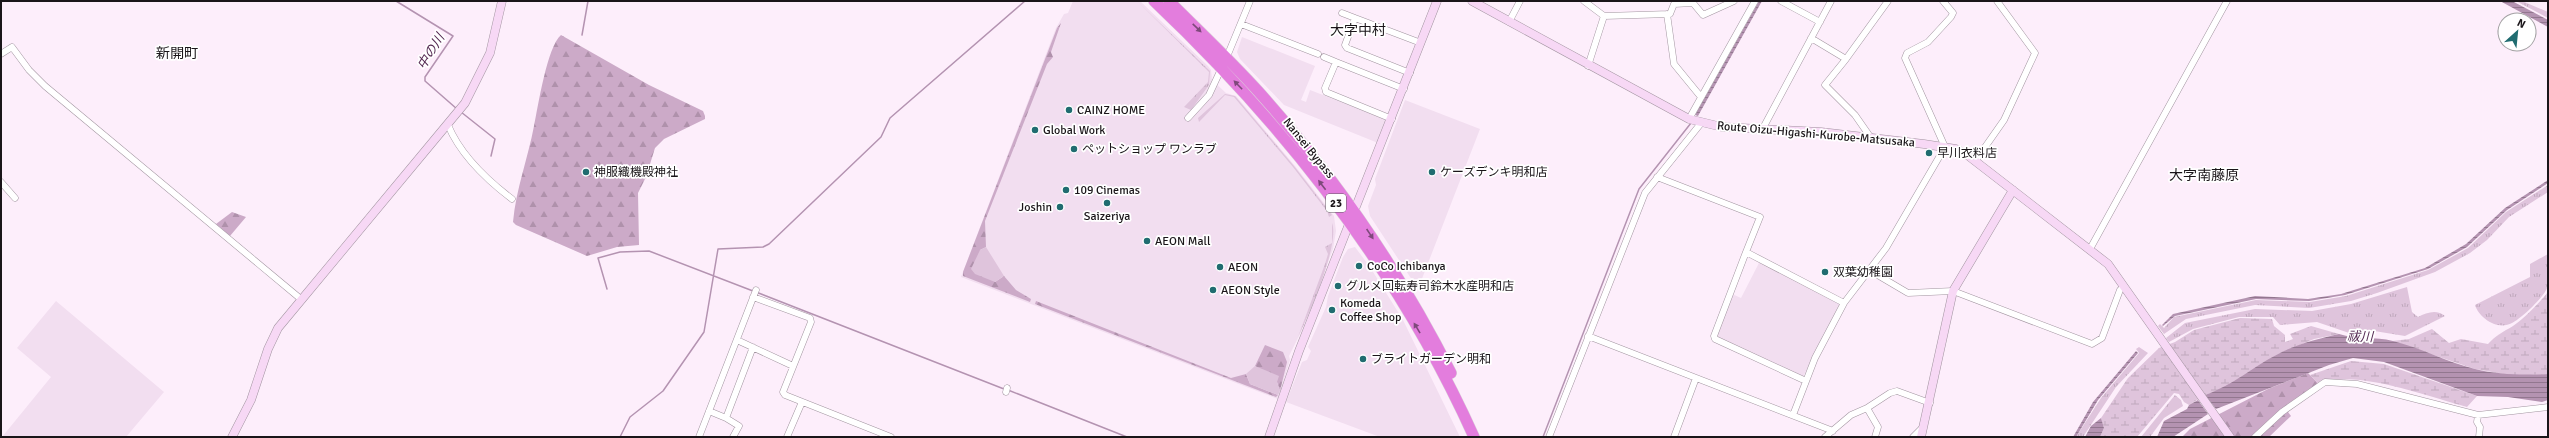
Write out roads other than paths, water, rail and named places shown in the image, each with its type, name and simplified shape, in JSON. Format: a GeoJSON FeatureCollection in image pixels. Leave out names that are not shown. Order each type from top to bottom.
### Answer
{"type":"FeatureCollection","features":[{"type":"Feature","properties":{"kind":"highway","name":"Nansei Bypass"},"geometry":{"type":"LineString","coordinates":[[1154,1],[1222,68],[1293,147],[1350,223],[1431,351],[1474,437]]}},
{"type":"Feature","properties":{"kind":"highway","name":"Nansei Bypass"},"geometry":{"type":"LineString","coordinates":[[1169,1],[1279,114],[1355,212],[1418,310],[1482,437]]}},
{"type":"Feature","properties":{"kind":"main road"},"geometry":{"type":"LineString","coordinates":[[232,437],[251,400],[272,338],[448,125],[478,82],[490,53],[502,1]]}},
{"type":"Feature","properties":{"kind":"main road"},"geometry":{"type":"LineString","coordinates":[[1269,437],[1299,351],[1392,119],[1437,1]]}},
{"type":"Feature","properties":{"kind":"main road","name":"Route Oizu-Higashi-Kurobe-Matsusaka"},"geometry":{"type":"LineString","coordinates":[[1472,1],[1588,66],[1689,119],[1722,126],[1762,130],[1821,132],[1945,147],[1956,149],[1976,160],[2108,264],[2230,437]]}},
{"type":"Feature","properties":{"kind":"main road"},"geometry":{"type":"LineString","coordinates":[[1922,437],[1953,291],[2013,190]]}},
{"type":"Feature","properties":{"kind":"street"},"geometry":{"type":"LineString","coordinates":[[1188,118],[1209,95],[1250,1]]}},
{"type":"Feature","properties":{"kind":"street"},"geometry":{"type":"LineString","coordinates":[[1509,22],[1520,1]]}},
{"type":"Feature","properties":{"kind":"street"},"geometry":{"type":"LineString","coordinates":[[1584,1],[1604,16],[1670,14],[1674,4],[1693,3],[1703,15],[1734,1]]}},
{"type":"Feature","properties":{"kind":"street"},"geometry":{"type":"LineString","coordinates":[[1689,119],[1755,1]]}},
{"type":"Feature","properties":{"kind":"street"},"geometry":{"type":"LineString","coordinates":[[1781,1],[1820,22]]}},
{"type":"Feature","properties":{"kind":"street"},"geometry":{"type":"LineString","coordinates":[[1762,130],[1832,1]]}},
{"type":"Feature","properties":{"kind":"street"},"geometry":{"type":"LineString","coordinates":[[1871,138],[1855,115],[1825,85],[1888,1]]}},
{"type":"Feature","properties":{"kind":"street"},"geometry":{"type":"LineString","coordinates":[[1793,415],[1815,358],[1844,303],[1886,248],[1945,147],[1905,58],[1907,53],[1928,42],[1951,17],[1952,13],[1943,1]]}},
{"type":"Feature","properties":{"kind":"street"},"geometry":{"type":"LineString","coordinates":[[1976,160],[2004,120],[2035,53],[1997,1]]}},
{"type":"Feature","properties":{"kind":"street"},"geometry":{"type":"LineString","coordinates":[[2090,249],[2227,1]]}},
{"type":"Feature","properties":{"kind":"street"},"geometry":{"type":"LineString","coordinates":[[1342,13],[1421,43]]}},
{"type":"Feature","properties":{"kind":"street"},"geometry":{"type":"LineString","coordinates":[[1667,14],[1674,64],[1701,97]]}},
{"type":"Feature","properties":{"kind":"street"},"geometry":{"type":"LineString","coordinates":[[1588,66],[1604,16]]}},
{"type":"Feature","properties":{"kind":"street"},"geometry":{"type":"LineString","coordinates":[[1355,18],[1345,47],[1410,73]]}},
{"type":"Feature","properties":{"kind":"street"},"geometry":{"type":"LineString","coordinates":[[1241,24],[1318,54]]}},
{"type":"Feature","properties":{"kind":"street"},"geometry":{"type":"LineString","coordinates":[[1811,38],[1846,59]]}},
{"type":"Feature","properties":{"kind":"street"},"geometry":{"type":"LineString","coordinates":[[1,54],[12,47],[29,70],[45,86],[302,300]]}},
{"type":"Feature","properties":{"kind":"street"},"geometry":{"type":"LineString","coordinates":[[1324,57],[1404,88]]}},
{"type":"Feature","properties":{"kind":"street"},"geometry":{"type":"LineString","coordinates":[[1336,62],[1325,88],[1326,92],[1392,119]]}},
{"type":"Feature","properties":{"kind":"street"},"geometry":{"type":"LineString","coordinates":[[1549,437],[1645,193],[1702,122]]}},
{"type":"Feature","properties":{"kind":"street"},"geometry":{"type":"LineString","coordinates":[[448,125],[466,152],[489,181],[512,199]]}},
{"type":"Feature","properties":{"kind":"street"},"geometry":{"type":"LineString","coordinates":[[1657,177],[1760,217],[1714,336],[1715,339],[1806,381]]}},
{"type":"Feature","properties":{"kind":"street"},"geometry":{"type":"LineString","coordinates":[[1,182],[15,198]]}},
{"type":"Feature","properties":{"kind":"street"},"geometry":{"type":"LineString","coordinates":[[1746,252],[1844,303]]}},
{"type":"Feature","properties":{"kind":"street"},"geometry":{"type":"LineString","coordinates":[[1869,270],[1908,293],[1953,291],[2092,344],[2102,338],[2118,296],[2124,286]]}},
{"type":"Feature","properties":{"kind":"street"},"geometry":{"type":"LineString","coordinates":[[699,437],[754,294],[810,318],[811,322],[783,392],[785,396],[890,437]]}},
{"type":"Feature","properties":{"kind":"street"},"geometry":{"type":"LineString","coordinates":[[1588,336],[1833,431]]}},
{"type":"Feature","properties":{"kind":"street"},"geometry":{"type":"LineString","coordinates":[[737,340],[793,366]]}},
{"type":"Feature","properties":{"kind":"street"},"geometry":{"type":"LineString","coordinates":[[726,418],[753,347]]}},
{"type":"Feature","properties":{"kind":"street"},"geometry":{"type":"LineString","coordinates":[[1674,437],[1696,378]]}},
{"type":"Feature","properties":{"kind":"street"},"geometry":{"type":"LineString","coordinates":[[2255,437],[2282,412],[2325,382],[2332,381],[2357,384],[2478,415],[2548,407]]}},
{"type":"Feature","properties":{"kind":"street"},"geometry":{"type":"LineString","coordinates":[[1825,437],[1851,414],[1867,408],[1878,400],[1897,391],[1930,403]]}},
{"type":"Feature","properties":{"kind":"street"},"geometry":{"type":"LineString","coordinates":[[787,437],[802,402]]}},
{"type":"Feature","properties":{"kind":"street"},"geometry":{"type":"LineString","coordinates":[[1867,408],[1878,427],[1875,437]]}},
{"type":"Feature","properties":{"kind":"street"},"geometry":{"type":"LineString","coordinates":[[709,411],[726,418],[739,426],[733,437]]}},
{"type":"Feature","properties":{"kind":"street"},"geometry":{"type":"LineString","coordinates":[[2478,415],[2477,422],[2480,427],[2479,437]]}},
{"type":"Feature","properties":{"kind":"street"},"geometry":{"type":"LineString","coordinates":[[1913,437],[1925,426]]}},
{"type":"Feature","properties":{"kind":"waterway","name":"中の川"},"geometry":{"type":"LineString","coordinates":[[396,1],[453,36],[425,77],[425,81],[457,109]]}},
{"type":"Feature","properties":{"kind":"waterway"},"geometry":{"type":"LineString","coordinates":[[582,35],[588,1]]}},
{"type":"Feature","properties":{"kind":"waterway"},"geometry":{"type":"LineString","coordinates":[[620,437],[630,417],[663,391],[704,332],[718,249],[763,247],[769,244],[881,137],[890,118],[1025,1]]}},
{"type":"Feature","properties":{"kind":"waterway","name":"中の川"},"geometry":{"type":"LineString","coordinates":[[461,112],[495,139],[491,156]]}},
{"type":"Feature","properties":{"kind":"waterway"},"geometry":{"type":"LineString","coordinates":[[1543,437],[1639,189],[1691,123]]}},
{"type":"Feature","properties":{"kind":"waterway"},"geometry":{"type":"LineString","coordinates":[[607,289],[598,258],[620,252],[649,251],[753,291]]}},
{"type":"Feature","properties":{"kind":"waterway"},"geometry":{"type":"LineString","coordinates":[[756,292],[1004,389]]}},
{"type":"Feature","properties":{"kind":"waterway"},"geometry":{"type":"LineString","coordinates":[[1008,390],[1127,437]]}},
{"type":"Feature","properties":{"kind":"place","name":"CAINZ HOME"},"geometry":{"type":"Point","coordinates":[1069,110]}},
{"type":"Feature","properties":{"kind":"place","name":"Global Work"},"geometry":{"type":"Point","coordinates":[1035,130]}},
{"type":"Feature","properties":{"kind":"place","name":"ペットショップ ワンラブ"},"geometry":{"type":"Point","coordinates":[1074,149]}},
{"type":"Feature","properties":{"kind":"place","name":"早川衣料店"},"geometry":{"type":"Point","coordinates":[1929,153]}},
{"type":"Feature","properties":{"kind":"place","name":"神服織機殿神社"},"geometry":{"type":"Point","coordinates":[586,172]}},
{"type":"Feature","properties":{"kind":"place","name":"ケーズデンキ明和店"},"geometry":{"type":"Point","coordinates":[1432,172]}},
{"type":"Feature","properties":{"kind":"place","name":"109 Cinemas"},"geometry":{"type":"Point","coordinates":[1066,190]}},
{"type":"Feature","properties":{"kind":"place","name":"Saizeriya"},"geometry":{"type":"Point","coordinates":[1107,203]}},
{"type":"Feature","properties":{"kind":"place","name":"Joshin"},"geometry":{"type":"Point","coordinates":[1060,207]}},
{"type":"Feature","properties":{"kind":"place","name":"AEON Mall"},"geometry":{"type":"Point","coordinates":[1147,241]}},
{"type":"Feature","properties":{"kind":"place","name":"CoCo Ichibanya"},"geometry":{"type":"Point","coordinates":[1359,266]}},
{"type":"Feature","properties":{"kind":"place","name":"AEON"},"geometry":{"type":"Point","coordinates":[1220,267]}},
{"type":"Feature","properties":{"kind":"place","name":"双葉幼稚園"},"geometry":{"type":"Point","coordinates":[1825,272]}},
{"type":"Feature","properties":{"kind":"place","name":"グルメ回転寿司鈴木水産明和店"},"geometry":{"type":"Point","coordinates":[1338,286]}},
{"type":"Feature","properties":{"kind":"place","name":"AEON Style"},"geometry":{"type":"Point","coordinates":[1213,290]}},
{"type":"Feature","properties":{"kind":"place","name":"Komeda Coffee Shop"},"geometry":{"type":"Point","coordinates":[1332,310]}},
{"type":"Feature","properties":{"kind":"place","name":"ブライトガーデン明和"},"geometry":{"type":"Point","coordinates":[1363,359]}},
{"type":"Feature","properties":{"kind":"district","name":"大字中村"},"geometry":{"type":"Point","coordinates":[1358,30]}},
{"type":"Feature","properties":{"kind":"district","name":"新開町"},"geometry":{"type":"Point","coordinates":[177,53]}},
{"type":"Feature","properties":{"kind":"district","name":"大字南藤原"},"geometry":{"type":"Point","coordinates":[2204,175]}},
{"type":"Feature","properties":{"kind":"water label","name":"祓川"},"geometry":{"type":"Point","coordinates":[2360,336]}}]}
